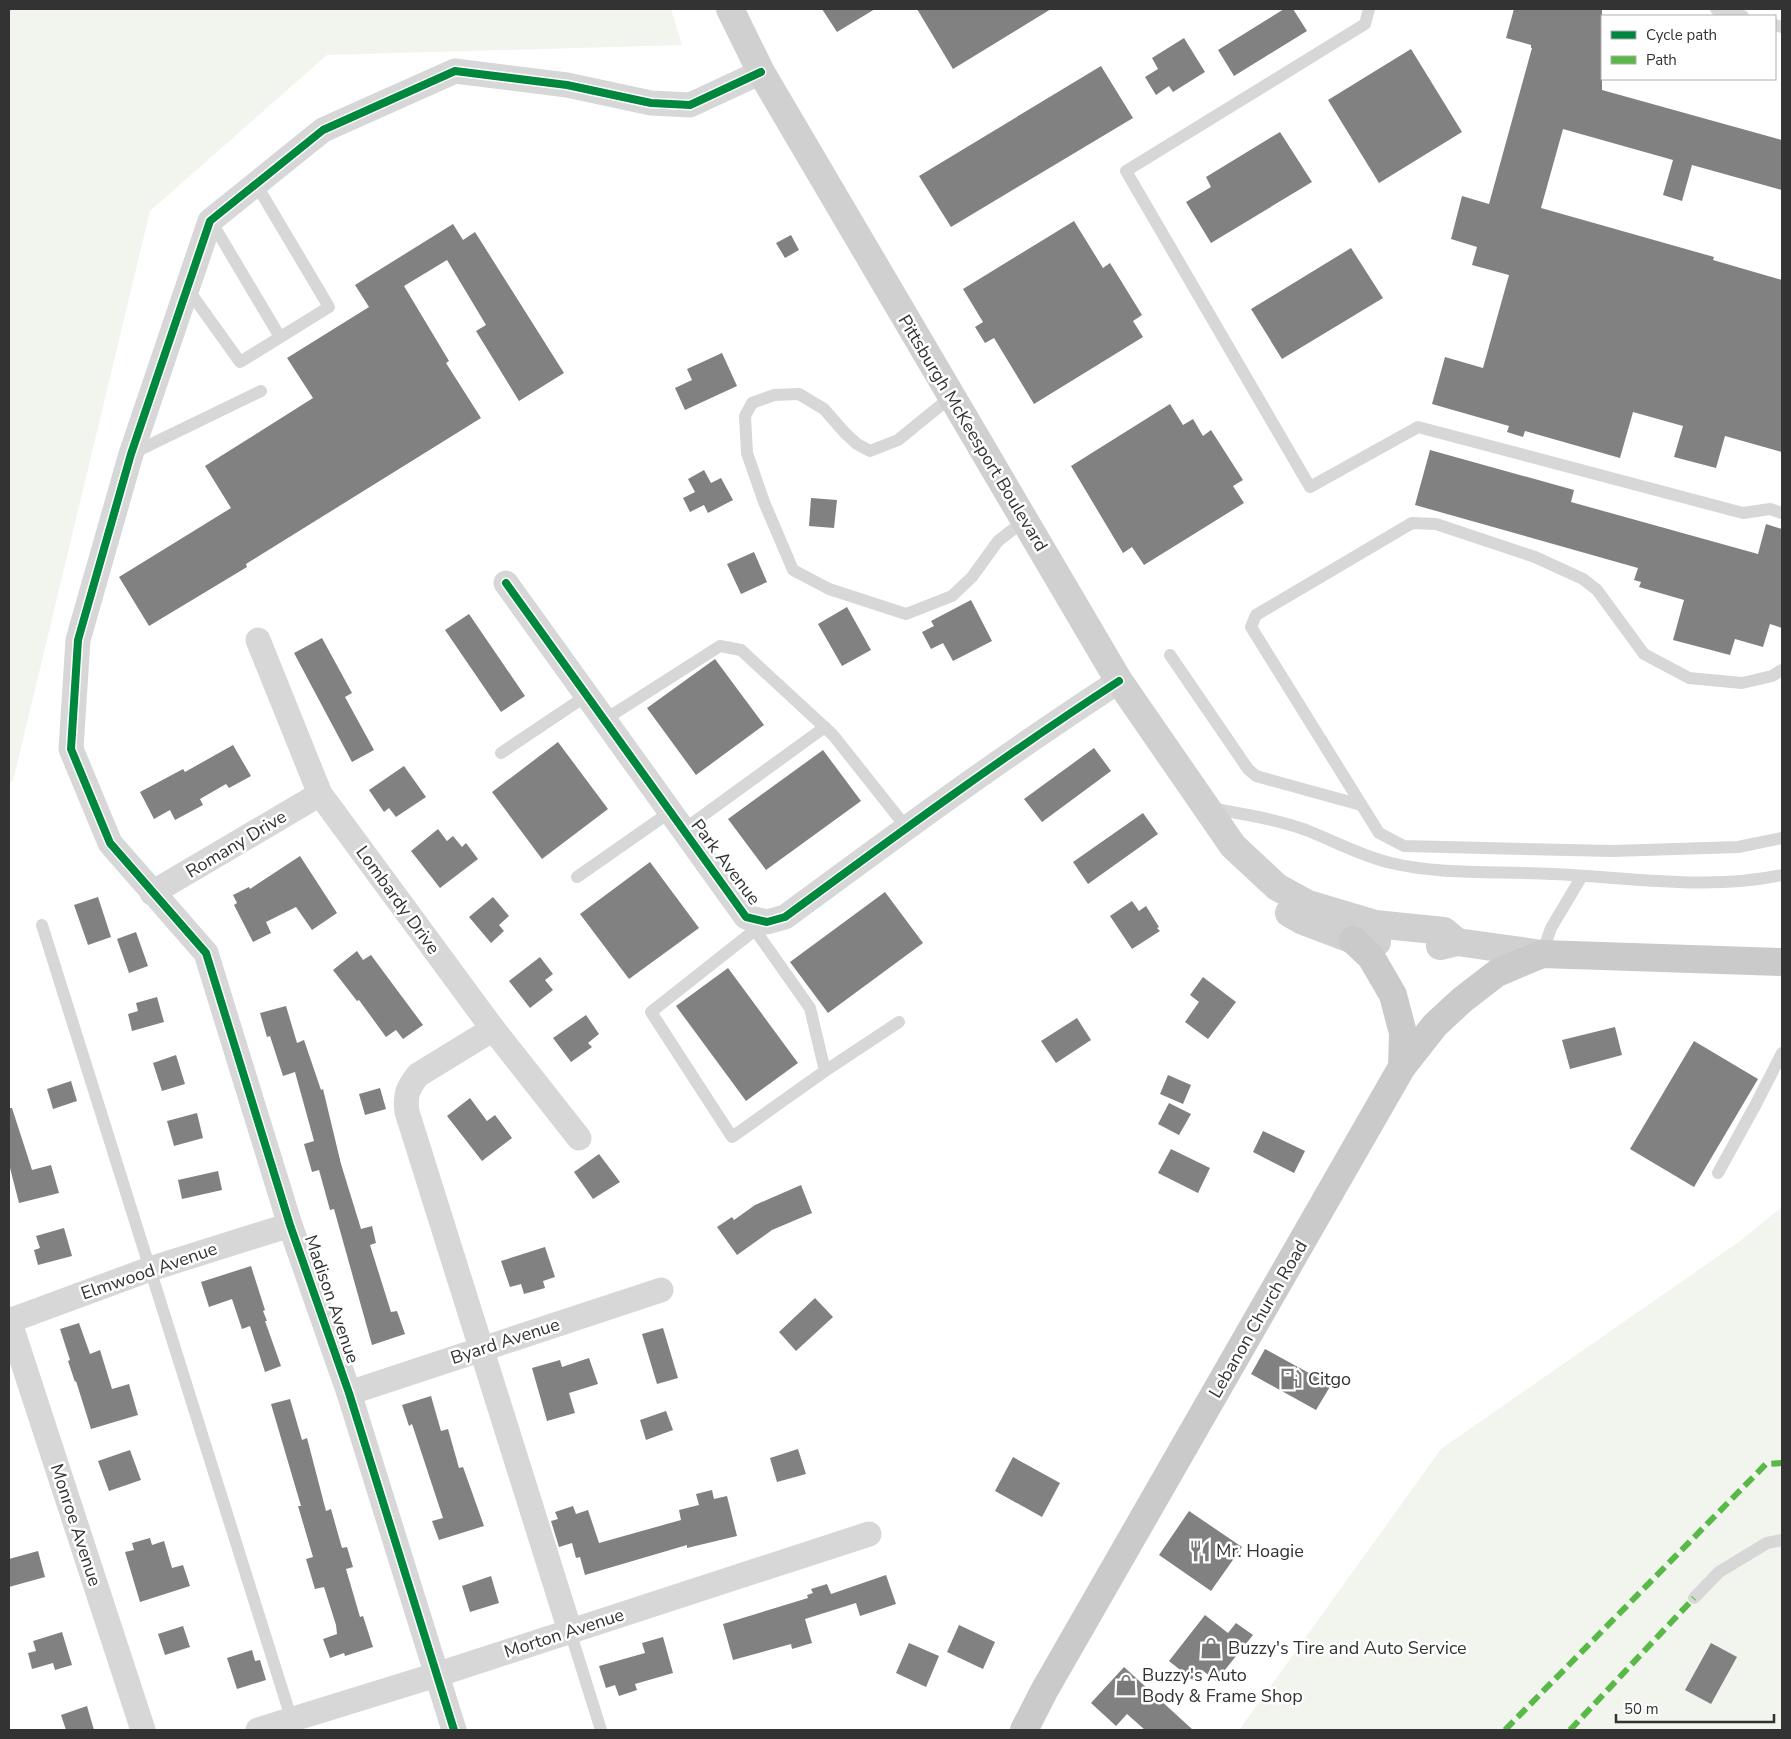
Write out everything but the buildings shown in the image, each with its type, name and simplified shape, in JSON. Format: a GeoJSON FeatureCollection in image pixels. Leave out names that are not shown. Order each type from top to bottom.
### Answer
{"type":"FeatureCollection","features":[{"type":"Feature","properties":{"kind":"main road","name":"Pittsburgh McKeesport Boulevard"},"geometry":{"type":"LineString","coordinates":[[730,9],[761,72],[1119,680],[1233,846],[1277,887],[1308,904],[1375,924],[1444,931],[1457,942]]}},
{"type":"Feature","properties":{"kind":"main road","name":"Pittsburgh McKeesport Boulevard"},"geometry":{"type":"LineString","coordinates":[[1233,846],[1241,872],[1266,898],[1302,921],[1353,940],[1438,947],[1457,942],[1542,954],[1782,962]]}},
{"type":"Feature","properties":{"kind":"main road"},"geometry":{"type":"LineString","coordinates":[[1353,940],[1372,957],[1393,995],[1402,1033],[1402,1067]]}},
{"type":"Feature","properties":{"kind":"main road","name":"Lebanon Church Road"},"geometry":{"type":"LineString","coordinates":[[1024,1730],[1044,1691],[1402,1067],[1435,1025],[1462,1000],[1497,973],[1542,954]]}},
{"type":"Feature","properties":{"kind":"street"},"geometry":{"type":"LineString","coordinates":[[210,221],[323,130],[455,71],[567,85],[651,102],[690,105],[761,72]]}},
{"type":"Feature","properties":{"kind":"street","name":"Madison Avenue"},"geometry":{"type":"LineString","coordinates":[[210,221],[131,454],[78,640],[72,749],[110,843],[206,953],[290,1225],[349,1393],[454,1730]]}},
{"type":"Feature","properties":{"kind":"street","name":"Park Avenue"},"geometry":{"type":"LineString","coordinates":[[506,583],[746,917],[761,926],[785,917],[906,827],[1030,739],[1119,680]]}},
{"type":"Feature","properties":{"kind":"street","name":"Lombardy Drive"},"geometry":{"type":"LineString","coordinates":[[258,640],[320,794],[493,1029],[579,1138]]}},
{"type":"Feature","properties":{"kind":"street","name":"Romany Drive"},"geometry":{"type":"LineString","coordinates":[[152,893],[320,794]]}},
{"type":"Feature","properties":{"kind":"street"},"geometry":{"type":"LineString","coordinates":[[493,1029],[418,1075],[410,1085],[405,1098],[407,1112],[570,1631]]}},
{"type":"Feature","properties":{"kind":"street","name":"Elmwood Avenue"},"geometry":{"type":"LineString","coordinates":[[9,1321],[150,1269],[290,1225]]}},
{"type":"Feature","properties":{"kind":"street","name":"Byard Avenue"},"geometry":{"type":"LineString","coordinates":[[349,1393],[662,1290]]}},
{"type":"Feature","properties":{"kind":"street","name":"Monroe Avenue"},"geometry":{"type":"LineString","coordinates":[[9,1321],[143,1730]]}},
{"type":"Feature","properties":{"kind":"street","name":"Morton Avenue"},"geometry":{"type":"LineString","coordinates":[[258,1730],[293,1725],[436,1675],[869,1534]]}},
{"type":"Feature","properties":{"kind":"lane"},"geometry":{"type":"LineString","coordinates":[[1369,9],[1365,24],[1126,171],[1310,487],[1418,427],[1742,514],[1770,509],[1782,513]]}},
{"type":"Feature","properties":{"kind":"lane"},"geometry":{"type":"LineString","coordinates":[[1716,9],[1739,15]]}},
{"type":"Feature","properties":{"kind":"lane"},"geometry":{"type":"LineString","coordinates":[[188,288],[240,362],[329,307],[256,184]]}},
{"type":"Feature","properties":{"kind":"lane"},"geometry":{"type":"LineString","coordinates":[[210,221],[280,337]]}},
{"type":"Feature","properties":{"kind":"lane"},"geometry":{"type":"LineString","coordinates":[[131,454],[261,391]]}},
{"type":"Feature","properties":{"kind":"lane"},"geometry":{"type":"LineString","coordinates":[[951,397],[898,440],[870,451],[857,444],[824,409],[799,394],[774,395],[752,403],[745,416],[747,453],[764,502],[793,570],[828,589],[906,614],[952,596],[972,577],[998,541],[1024,521]]}},
{"type":"Feature","properties":{"kind":"lane"},"geometry":{"type":"LineString","coordinates":[[1782,670],[1772,676],[1742,683],[1689,678],[1644,654],[1597,590],[1583,579],[1535,557],[1436,524],[1412,523],[1256,615],[1251,627],[1379,833],[1404,846],[1612,851],[1738,847],[1782,838]]}},
{"type":"Feature","properties":{"kind":"lane"},"geometry":{"type":"LineString","coordinates":[[604,720],[720,646],[741,650],[833,735],[906,827]]}},
{"type":"Feature","properties":{"kind":"lane"},"geometry":{"type":"LineString","coordinates":[[1170,655],[1248,769],[1256,776],[1361,805]]}},
{"type":"Feature","properties":{"kind":"lane"},"geometry":{"type":"LineString","coordinates":[[501,753],[586,696]]}},
{"type":"Feature","properties":{"kind":"lane"},"geometry":{"type":"LineString","coordinates":[[577,877],[677,821],[825,727]]}},
{"type":"Feature","properties":{"kind":"lane"},"geometry":{"type":"LineString","coordinates":[[1206,807],[1266,819],[1305,830],[1352,850],[1390,863],[1430,869],[1738,882],[1782,875]]}},
{"type":"Feature","properties":{"kind":"lane"},"geometry":{"type":"LineString","coordinates":[[1542,954],[1551,928],[1582,876]]}},
{"type":"Feature","properties":{"kind":"lane"},"geometry":{"type":"LineString","coordinates":[[42,925],[293,1725]]}},
{"type":"Feature","properties":{"kind":"lane"},"geometry":{"type":"LineString","coordinates":[[825,1071],[810,1008],[761,926],[651,1012],[732,1136],[899,1022]]}},
{"type":"Feature","properties":{"kind":"lane"},"geometry":{"type":"LineString","coordinates":[[1718,1173],[1782,1053]]}},
{"type":"Feature","properties":{"kind":"lane"},"geometry":{"type":"LineString","coordinates":[[1694,1598],[1719,1572],[1767,1543],[1782,1540]]}},
{"type":"Feature","properties":{"kind":"lane"},"geometry":{"type":"LineString","coordinates":[[570,1631],[601,1730]]}},
{"type":"Feature","properties":{"kind":"shaded area"},"geometry":{"type":"Polygon","coordinates":[[[9,9],[671,9],[682,45],[327,55],[150,211],[13,781],[9,782],[9,9]]]}},
{"type":"Feature","properties":{"kind":"shaded area"},"geometry":{"type":"Polygon","coordinates":[[[1782,1207],[1782,1730],[1239,1730],[1441,1449],[1740,1241],[1782,1207]]]}},
{"type":"Feature","properties":{"kind":"marked path"},"geometry":{"type":"LineString","coordinates":[[1505,1730],[1766,1464],[1782,1463]]}},
{"type":"Feature","properties":{"kind":"marked path"},"geometry":{"type":"LineString","coordinates":[[1570,1730],[1694,1598]]}},
{"type":"Feature","properties":{"kind":"cycle path"},"geometry":{"type":"LineString","coordinates":[[454,1730],[349,1393],[290,1225],[206,953],[110,843],[71,749],[78,640],[131,454],[210,221],[323,130],[455,71],[567,85],[651,103],[690,105],[761,72]]}},
{"type":"Feature","properties":{"kind":"cycle path"},"geometry":{"type":"LineString","coordinates":[[506,583],[746,917],[767,922],[785,917],[992,767],[1119,681]]}},
{"type":"Feature","properties":{"kind":"place","name":"Citgo"},"geometry":{"type":"Point","coordinates":[1291,1379]}},
{"type":"Feature","properties":{"kind":"place","name":"Mr. Hoagie"},"geometry":{"type":"Point","coordinates":[1200,1551]}},
{"type":"Feature","properties":{"kind":"place","name":"Buzzy's Tire and Auto Service"},"geometry":{"type":"Point","coordinates":[1211,1648]}},
{"type":"Feature","properties":{"kind":"place","name":"Buzzy's Auto Body & Frame Shop"},"geometry":{"type":"Point","coordinates":[1126,1685]}}]}
